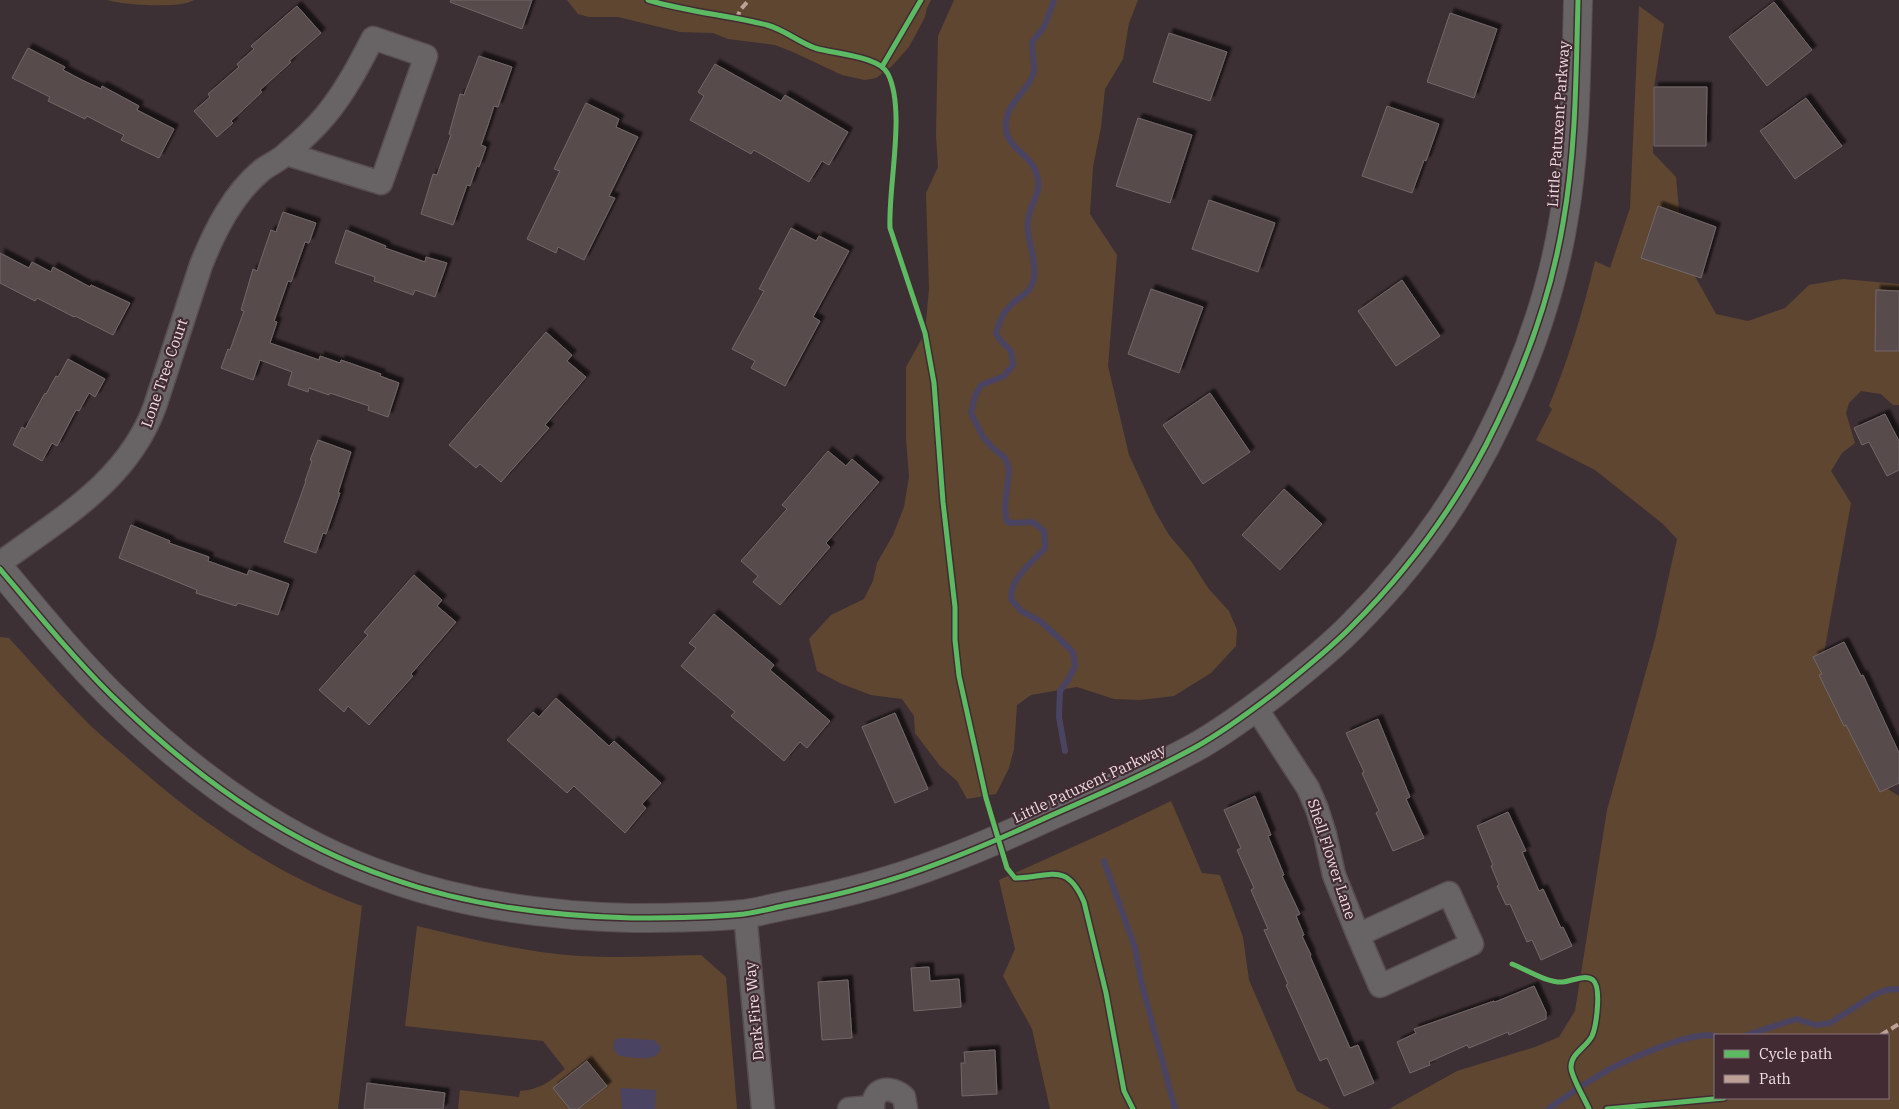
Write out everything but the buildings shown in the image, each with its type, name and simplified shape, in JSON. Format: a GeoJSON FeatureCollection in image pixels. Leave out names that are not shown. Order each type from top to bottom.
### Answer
{"type":"FeatureCollection","features":[{"type":"Feature","properties":{"kind":"street","name":"Little Patuxent Parkway"},"geometry":{"type":"LineString","coordinates":[[0,569],[65,646],[111,695],[152,733],[229,794],[278,826],[331,853],[389,878],[468,901],[525,911],[581,916],[665,918],[745,914],[818,899],[883,882],[938,864],[1108,790],[1196,747],[1256,708],[1309,665],[1352,626],[1389,586],[1426,538],[1458,493],[1486,446],[1526,356],[1556,261],[1564,222],[1572,141],[1578,0]]}},
{"type":"Feature","properties":{"kind":"street","name":"Lone Tree Court"},"geometry":{"type":"LineString","coordinates":[[0,563],[94,493],[118,470],[135,448],[148,426],[192,289],[210,242],[242,190],[262,170],[287,154],[325,116],[344,90],[373,38],[426,56],[381,182],[287,154]]}},
{"type":"Feature","properties":{"kind":"street","name":"Shell Flower Lane"},"geometry":{"type":"LineString","coordinates":[[1256,708],[1296,768],[1311,795],[1326,834],[1334,875],[1358,935],[1380,986],[1472,944],[1448,893],[1358,935]]}},
{"type":"Feature","properties":{"kind":"street","name":"Dark Fire Way"},"geometry":{"type":"LineString","coordinates":[[745,914],[763,1109]]}},
{"type":"Feature","properties":{"kind":"street"},"geometry":{"type":"LineString","coordinates":[[849,1109],[872,1108],[877,1094],[889,1089],[896,1090],[904,1097],[906,1109]]}},
{"type":"Feature","properties":{"kind":"shaded area"},"geometry":{"type":"Polygon","coordinates":[[[107,0],[194,0],[177,4],[138,5],[107,0]]]}},
{"type":"Feature","properties":{"kind":"shaded area"},"geometry":{"type":"Polygon","coordinates":[[[567,0],[931,0],[925,17],[909,47],[891,67],[876,78],[865,80],[842,75],[775,45],[728,39],[713,33],[680,32],[618,17],[589,17],[578,14],[567,0]]]}},
{"type":"Feature","properties":{"kind":"shaded area"},"geometry":{"type":"Polygon","coordinates":[[[954,0],[1138,0],[1129,23],[1123,59],[1105,89],[1101,127],[1093,167],[1090,214],[1117,255],[1108,366],[1129,455],[1155,511],[1169,535],[1191,561],[1208,588],[1229,611],[1237,630],[1236,646],[1211,673],[1174,696],[1140,700],[1114,699],[1077,687],[1031,695],[1017,705],[1014,749],[1009,768],[996,794],[967,799],[957,781],[940,766],[915,733],[914,716],[902,699],[871,695],[842,684],[817,671],[809,639],[831,615],[864,599],[873,581],[877,563],[893,535],[904,507],[909,477],[906,438],[906,367],[925,333],[929,289],[926,193],[938,167],[936,135],[938,36],[954,0]]]}},
{"type":"Feature","properties":{"kind":"shaded area"},"geometry":{"type":"Polygon","coordinates":[[[1639,6],[1664,24],[1654,87],[1653,153],[1676,177],[1683,255],[1716,314],[1748,321],[1785,308],[1809,285],[1843,279],[1899,284],[1899,405],[1893,405],[1881,394],[1861,391],[1849,403],[1846,413],[1855,443],[1842,453],[1831,471],[1851,503],[1822,664],[1880,784],[1899,796],[1899,1109],[1389,1109],[1457,1071],[1535,1047],[1559,1037],[1575,1011],[1607,810],[1655,639],[1677,539],[1663,524],[1595,470],[1536,440],[1552,409],[1549,406],[1575,334],[1595,261],[1610,268],[1630,208],[1639,6]]]}},
{"type":"Feature","properties":{"kind":"shaded area"},"geometry":{"type":"Polygon","coordinates":[[[0,637],[9,638],[96,731],[177,800],[235,842],[297,878],[362,906],[338,1109],[0,1109],[0,637]]]}},
{"type":"Feature","properties":{"kind":"shaded area"},"geometry":{"type":"Polygon","coordinates":[[[1171,801],[1202,873],[1220,875],[1243,937],[1249,980],[1297,1091],[1331,1109],[1050,1109],[1032,1029],[1003,976],[1015,949],[999,880],[1171,801]]]}},
{"type":"Feature","properties":{"kind":"shaded area"},"geometry":{"type":"Polygon","coordinates":[[[417,926],[510,947],[567,955],[618,957],[701,955],[726,977],[737,1109],[458,1109],[460,1090],[519,1097],[520,1091],[533,1089],[544,1084],[565,1069],[543,1041],[405,1026],[417,926]]]}},
{"type":"Feature","properties":{"kind":"shaded area"},"geometry":{"type":"Polygon","coordinates":[[[616,1039],[654,1040],[661,1047],[655,1056],[650,1058],[620,1056],[615,1051],[614,1044],[616,1039]]]}},
{"type":"Feature","properties":{"kind":"shaded area"},"geometry":{"type":"Polygon","coordinates":[[[620,1088],[656,1090],[655,1109],[622,1109],[620,1088]]]}},
{"type":"Feature","properties":{"kind":"waterway"},"geometry":{"type":"LineString","coordinates":[[1054,0],[1044,27],[1032,42],[1034,69],[1032,77],[1013,104],[1006,120],[1007,136],[1013,145],[1030,161],[1038,182],[1037,193],[1029,214],[1028,227],[1034,262],[1034,276],[1030,288],[1004,313],[996,334],[1011,351],[1013,365],[1004,376],[981,385],[975,396],[971,413],[983,437],[1005,458],[1009,469],[1005,505],[1008,523],[1033,522],[1044,531],[1045,548],[1018,578],[1014,584],[1011,599],[1021,611],[1040,621],[1073,652],[1075,666],[1060,691],[1059,717],[1065,751]]}},
{"type":"Feature","properties":{"kind":"waterway"},"geometry":{"type":"LineString","coordinates":[[1104,861],[1135,948],[1141,981],[1175,1109]]}},
{"type":"Feature","properties":{"kind":"waterway"},"geometry":{"type":"LineString","coordinates":[[1750,1034],[1796,1019],[1816,1025],[1830,1023],[1874,995],[1886,990],[1899,989]]}},
{"type":"Feature","properties":{"kind":"waterway"},"geometry":{"type":"LineString","coordinates":[[1548,1109],[1587,1082],[1635,1057],[1689,1038],[1714,1036]]}},
{"type":"Feature","properties":{"kind":"marked path"},"geometry":{"type":"LineString","coordinates":[[736,19],[741,9],[749,0]]}},
{"type":"Feature","properties":{"kind":"marked path"},"geometry":{"type":"LineString","coordinates":[[1883,1034],[1899,1024]]}},
{"type":"Feature","properties":{"kind":"cycle path"},"geometry":{"type":"LineString","coordinates":[[648,0],[678,8],[767,25],[815,48],[856,56],[876,63],[888,74],[896,107],[890,228],[925,333],[934,383],[943,502],[955,607],[955,640],[959,676],[986,798],[1007,868],[1015,878],[1056,874],[1063,876],[1077,889],[1084,902],[1106,993],[1124,1091],[1133,1109]]}},
{"type":"Feature","properties":{"kind":"cycle path"},"geometry":{"type":"LineString","coordinates":[[883,65],[921,0]]}},
{"type":"Feature","properties":{"kind":"cycle path"},"geometry":{"type":"LineString","coordinates":[[0,569],[96,680],[141,724],[206,778],[276,825],[313,845],[351,863],[419,888],[509,908],[540,912],[632,918],[702,917],[750,913],[807,901],[921,870],[996,840],[1142,775],[1216,735],[1277,691],[1335,642],[1391,584],[1426,540],[1473,469],[1499,419],[1523,365],[1551,281],[1563,223],[1571,168],[1575,112],[1578,0]]}},
{"type":"Feature","properties":{"kind":"cycle path"},"geometry":{"type":"LineString","coordinates":[[1512,964],[1537,976],[1557,982],[1590,978],[1596,984],[1598,999],[1594,1031],[1589,1040],[1573,1058],[1571,1067],[1589,1109]]}},
{"type":"Feature","properties":{"kind":"cycle path"},"geometry":{"type":"LineString","coordinates":[[1607,1109],[1714,1099]]}}]}
